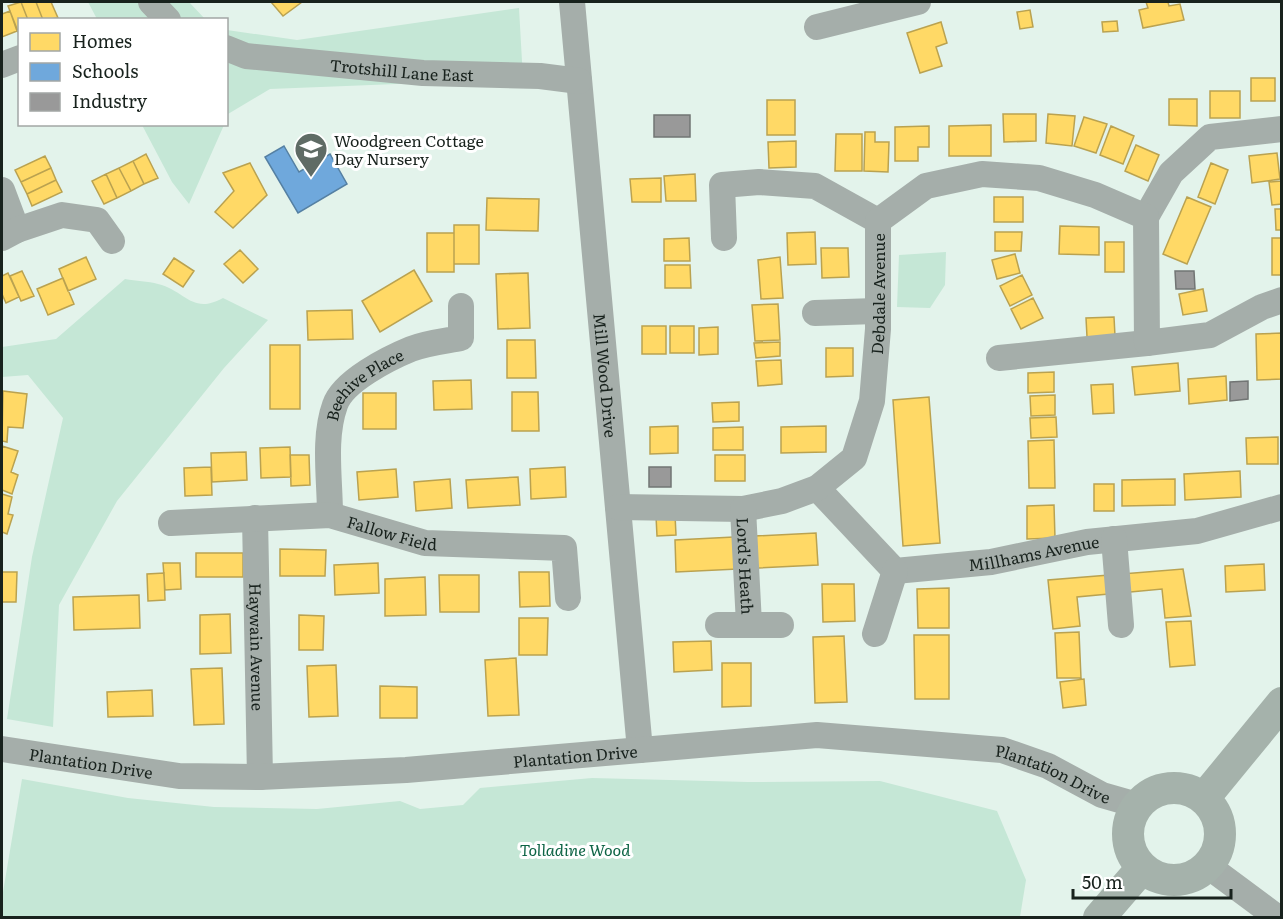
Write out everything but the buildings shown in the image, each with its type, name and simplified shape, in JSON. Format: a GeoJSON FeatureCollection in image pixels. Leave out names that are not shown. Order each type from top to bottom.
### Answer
{"type":"FeatureCollection","features":[{"type":"Feature","properties":{"kind":"main road"},"geometry":{"type":"LineString","coordinates":[[1204,798],[1281,703]]}},
{"type":"Feature","properties":{"kind":"main road"},"geometry":{"type":"LineString","coordinates":[[1183,788],[1204,798],[1218,818],[1220,847],[1208,866],[1184,879],[1161,879],[1142,868],[1129,846],[1129,822],[1137,805],[1159,790],[1183,788]]}},
{"type":"Feature","properties":{"kind":"main road"},"geometry":{"type":"LineString","coordinates":[[1099,918],[1142,868]]}},
{"type":"Feature","properties":{"kind":"street"},"geometry":{"type":"LineString","coordinates":[[151,2],[166,18]]}},
{"type":"Feature","properties":{"kind":"street","name":"Mill Wood Drive"},"geometry":{"type":"LineString","coordinates":[[572,2],[640,750]]}},
{"type":"Feature","properties":{"kind":"street"},"geometry":{"type":"LineString","coordinates":[[817,27],[918,2]]}},
{"type":"Feature","properties":{"kind":"street","name":"Trotshill Lane East"},"geometry":{"type":"LineString","coordinates":[[228,49],[246,56],[423,73],[540,76],[579,81]]}},
{"type":"Feature","properties":{"kind":"street"},"geometry":{"type":"LineString","coordinates":[[2,65],[18,59]]}},
{"type":"Feature","properties":{"kind":"street"},"geometry":{"type":"LineString","coordinates":[[1147,343],[1146,217],[1171,173],[1210,137],[1281,129]]}},
{"type":"Feature","properties":{"kind":"street","name":"Debdale Avenue"},"geometry":{"type":"LineString","coordinates":[[618,507],[743,509],[782,501],[817,488],[854,458],[872,401],[878,329],[876,311],[878,221],[926,186],[982,174],[1039,178],[1095,195],[1146,217]]}},
{"type":"Feature","properties":{"kind":"street"},"geometry":{"type":"LineString","coordinates":[[724,238],[722,185],[759,182],[815,186],[878,221]]}},
{"type":"Feature","properties":{"kind":"street"},"geometry":{"type":"LineString","coordinates":[[2,190],[9,234],[62,215],[97,220],[112,241]]}},
{"type":"Feature","properties":{"kind":"street"},"geometry":{"type":"LineString","coordinates":[[999,358],[1210,335],[1262,307],[1281,300]]}},
{"type":"Feature","properties":{"kind":"street","name":"Beehive Place"},"geometry":{"type":"LineString","coordinates":[[330,515],[329,434],[335,403],[352,381],[374,368],[412,349],[461,338],[461,306]]}},
{"type":"Feature","properties":{"kind":"street"},"geometry":{"type":"LineString","coordinates":[[815,313],[876,311]]}},
{"type":"Feature","properties":{"kind":"street"},"geometry":{"type":"LineString","coordinates":[[817,488],[895,571],[875,634]]}},
{"type":"Feature","properties":{"kind":"street","name":"Millhams Avenue"},"geometry":{"type":"LineString","coordinates":[[895,571],[991,562],[1114,538],[1197,531],[1281,507]]}},
{"type":"Feature","properties":{"kind":"street","name":"Lord's Heath"},"geometry":{"type":"LineString","coordinates":[[743,509],[749,624]]}},
{"type":"Feature","properties":{"kind":"street","name":"Fallow Field"},"geometry":{"type":"LineString","coordinates":[[171,524],[330,515],[426,543],[564,548],[568,598]]}},
{"type":"Feature","properties":{"kind":"street","name":"Haywain Avenue"},"geometry":{"type":"LineString","coordinates":[[255,518],[260,777]]}},
{"type":"Feature","properties":{"kind":"street"},"geometry":{"type":"LineString","coordinates":[[1114,538],[1121,625]]}},
{"type":"Feature","properties":{"kind":"street","name":"Lord's Heath"},"geometry":{"type":"LineString","coordinates":[[718,625],[782,625]]}},
{"type":"Feature","properties":{"kind":"street","name":"Plantation Drive"},"geometry":{"type":"LineString","coordinates":[[2,749],[179,776],[260,777],[406,770],[817,735],[980,746],[1002,750],[1048,766],[1102,795],[1137,805]]}},
{"type":"Feature","properties":{"kind":"street"},"geometry":{"type":"LineString","coordinates":[[1208,866],[1278,918]]}},
{"type":"Feature","properties":{"kind":"green space"},"geometry":{"type":"Polygon","coordinates":[[[88,2],[189,2],[204,18],[96,18],[88,2]]]}},
{"type":"Feature","properties":{"kind":"green space"},"geometry":{"type":"Polygon","coordinates":[[[519,8],[523,79],[270,89],[228,114],[228,30],[297,40],[519,8]]]}},
{"type":"Feature","properties":{"kind":"green space"},"geometry":{"type":"Polygon","coordinates":[[[143,126],[224,126],[189,204],[172,182],[143,126]]]}},
{"type":"Feature","properties":{"kind":"green space"},"geometry":{"type":"Polygon","coordinates":[[[946,252],[945,285],[930,308],[897,307],[899,255],[946,252]]]}},
{"type":"Feature","properties":{"kind":"green space"},"geometry":{"type":"Polygon","coordinates":[[[125,279],[168,287],[196,303],[212,303],[223,298],[268,320],[224,368],[117,501],[59,605],[53,727],[7,719],[32,557],[63,418],[28,375],[2,377],[2,347],[56,339],[125,279]]]}},
{"type":"Feature","properties":{"kind":"green space","name":"Tolladine Wood"},"geometry":{"type":"Polygon","coordinates":[[[592,778],[748,782],[880,781],[997,811],[1026,880],[1020,917],[2,917],[2,898],[22,779],[128,798],[214,807],[317,809],[400,801],[420,809],[463,805],[480,788],[592,778]]]}},
{"type":"Feature","properties":{"kind":"place","name":"Woodgreen Cottage Day Nursery"},"geometry":{"type":"Point","coordinates":[311,178]}}]}
